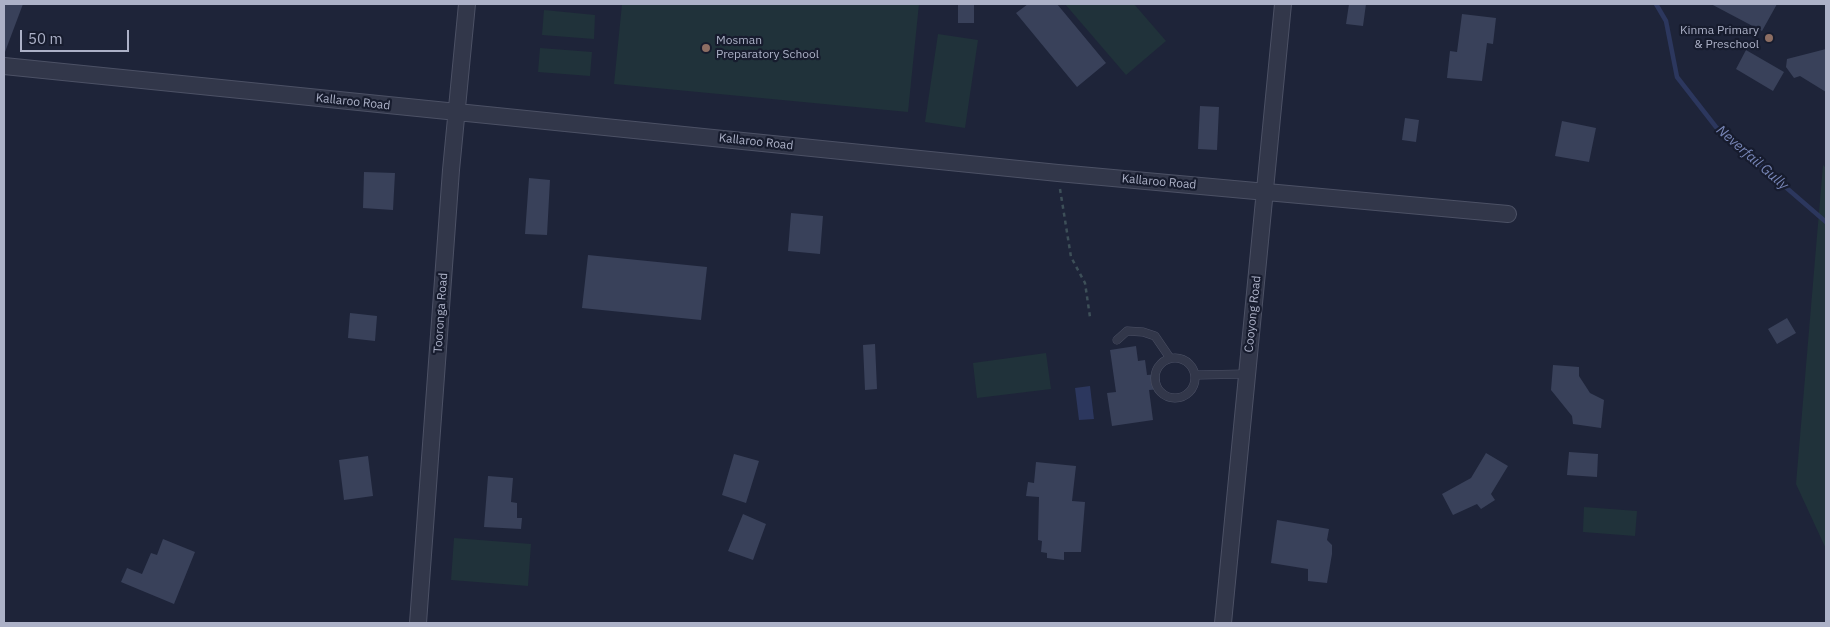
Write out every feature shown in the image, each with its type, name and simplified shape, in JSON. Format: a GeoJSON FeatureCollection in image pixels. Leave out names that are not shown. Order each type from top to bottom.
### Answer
{"type":"FeatureCollection","features":[{"type":"Feature","properties":{"kind":"street","name":"Tooronga Road"},"geometry":{"type":"LineString","coordinates":[[418,623],[466,4]]}},
{"type":"Feature","properties":{"kind":"street","name":"Cooyong Road"},"geometry":{"type":"LineString","coordinates":[[1223,623],[1283,4]]}},
{"type":"Feature","properties":{"kind":"street","name":"Kallaroo Road"},"geometry":{"type":"LineString","coordinates":[[4,66],[457,114],[671,133],[1058,173],[1508,214]]}},
{"type":"Feature","properties":{"kind":"lane"},"geometry":{"type":"LineString","coordinates":[[1117,340],[1127,332],[1143,332],[1155,336],[1170,358]]}},
{"type":"Feature","properties":{"kind":"lane"},"geometry":{"type":"LineString","coordinates":[[1170,358],[1182,358],[1189,362],[1196,375],[1194,387],[1183,397],[1176,399],[1164,395],[1156,386],[1155,375],[1161,363],[1170,358]]}},
{"type":"Feature","properties":{"kind":"lane"},"geometry":{"type":"LineString","coordinates":[[1196,375],[1247,374]]}},
{"type":"Feature","properties":{"kind":"path"},"geometry":{"type":"LineString","coordinates":[[1058,173],[1071,257],[1085,283],[1090,318]]}},
{"type":"Feature","properties":{"kind":"shaded area"},"geometry":{"type":"Polygon","coordinates":[[[622,4],[919,4],[908,112],[614,84],[622,4]]]}},
{"type":"Feature","properties":{"kind":"shaded area"},"geometry":{"type":"Polygon","coordinates":[[[1065,4],[1134,4],[1166,41],[1126,75],[1065,4]]]}},
{"type":"Feature","properties":{"kind":"shaded area"},"geometry":{"type":"Polygon","coordinates":[[[544,10],[595,15],[594,39],[542,35],[544,10]]]}},
{"type":"Feature","properties":{"kind":"shaded area"},"geometry":{"type":"Polygon","coordinates":[[[938,34],[978,40],[965,128],[925,122],[938,34]]]}},
{"type":"Feature","properties":{"kind":"shaded area"},"geometry":{"type":"Polygon","coordinates":[[[540,48],[592,52],[590,76],[538,72],[540,48]]]}},
{"type":"Feature","properties":{"kind":"shaded area"},"geometry":{"type":"Polygon","coordinates":[[[1823,165],[1826,168],[1826,549],[1796,484],[1823,165]]]}},
{"type":"Feature","properties":{"kind":"shaded area"},"geometry":{"type":"Polygon","coordinates":[[[1046,353],[1051,389],[977,398],[973,363],[1046,353]]]}},
{"type":"Feature","properties":{"kind":"shaded area"},"geometry":{"type":"Polygon","coordinates":[[[1584,507],[1637,511],[1635,536],[1583,532],[1584,507]]]}},
{"type":"Feature","properties":{"kind":"shaded area"},"geometry":{"type":"Polygon","coordinates":[[[454,538],[531,544],[528,586],[451,580],[454,538]]]}},
{"type":"Feature","properties":{"kind":"water"},"geometry":{"type":"Polygon","coordinates":[[[1090,386],[1094,419],[1079,420],[1075,388],[1090,386]]]}},
{"type":"Feature","properties":{"kind":"building"},"geometry":{"type":"Polygon","coordinates":[[[4,4],[23,4],[5,52],[4,52],[4,4]]]}},
{"type":"Feature","properties":{"kind":"building"},"geometry":{"type":"Polygon","coordinates":[[[958,4],[974,4],[974,23],[958,23],[958,4]]]}},
{"type":"Feature","properties":{"kind":"building"},"geometry":{"type":"Polygon","coordinates":[[[1028,4],[1057,4],[1106,63],[1077,87],[1016,13],[1028,4]]]}},
{"type":"Feature","properties":{"kind":"building"},"geometry":{"type":"Polygon","coordinates":[[[1349,4],[1366,4],[1363,26],[1346,24],[1349,4]]]}},
{"type":"Feature","properties":{"kind":"building"},"geometry":{"type":"Polygon","coordinates":[[[1711,4],[1777,4],[1762,31],[1711,4]]]}},
{"type":"Feature","properties":{"kind":"building"},"geometry":{"type":"Polygon","coordinates":[[[1462,14],[1496,18],[1493,44],[1487,43],[1482,81],[1447,78],[1450,51],[1457,52],[1462,14]]]}},
{"type":"Feature","properties":{"kind":"building"},"geometry":{"type":"Polygon","coordinates":[[[1826,49],[1826,92],[1800,76],[1794,78],[1786,67],[1787,59],[1826,49]]]}},
{"type":"Feature","properties":{"kind":"building"},"geometry":{"type":"Polygon","coordinates":[[[1746,50],[1784,72],[1773,91],[1736,69],[1746,50]]]}},
{"type":"Feature","properties":{"kind":"building"},"geometry":{"type":"Polygon","coordinates":[[[1200,106],[1219,107],[1217,150],[1198,149],[1200,106]]]}},
{"type":"Feature","properties":{"kind":"building"},"geometry":{"type":"Polygon","coordinates":[[[1405,118],[1419,120],[1416,142],[1402,140],[1405,118]]]}},
{"type":"Feature","properties":{"kind":"building"},"geometry":{"type":"Polygon","coordinates":[[[1562,121],[1596,128],[1589,162],[1555,156],[1562,121]]]}},
{"type":"Feature","properties":{"kind":"building"},"geometry":{"type":"Polygon","coordinates":[[[364,172],[395,173],[393,210],[363,208],[364,172]]]}},
{"type":"Feature","properties":{"kind":"building"},"geometry":{"type":"Polygon","coordinates":[[[529,178],[550,180],[547,235],[525,234],[529,178]]]}},
{"type":"Feature","properties":{"kind":"building"},"geometry":{"type":"Polygon","coordinates":[[[791,213],[823,216],[820,254],[788,251],[791,213]]]}},
{"type":"Feature","properties":{"kind":"building"},"geometry":{"type":"Polygon","coordinates":[[[588,255],[707,267],[701,320],[582,308],[588,255]]]}},
{"type":"Feature","properties":{"kind":"building"},"geometry":{"type":"Polygon","coordinates":[[[350,313],[377,316],[375,341],[348,338],[350,313]]]}},
{"type":"Feature","properties":{"kind":"building"},"geometry":{"type":"Polygon","coordinates":[[[1787,318],[1796,333],[1777,344],[1768,329],[1787,318]]]}},
{"type":"Feature","properties":{"kind":"building"},"geometry":{"type":"Polygon","coordinates":[[[875,344],[877,389],[865,390],[863,345],[875,344]]]}},
{"type":"Feature","properties":{"kind":"building"},"geometry":{"type":"Polygon","coordinates":[[[1136,346],[1138,361],[1145,360],[1147,375],[1159,374],[1161,389],[1149,390],[1153,420],[1112,426],[1107,393],[1116,392],[1110,350],[1136,346]]]}},
{"type":"Feature","properties":{"kind":"building"},"geometry":{"type":"Polygon","coordinates":[[[1553,365],[1579,367],[1579,376],[1590,393],[1604,400],[1601,428],[1573,424],[1572,416],[1551,390],[1553,365]]]}},
{"type":"Feature","properties":{"kind":"building"},"geometry":{"type":"Polygon","coordinates":[[[1569,452],[1598,454],[1597,477],[1567,475],[1569,452]]]}},
{"type":"Feature","properties":{"kind":"building"},"geometry":{"type":"Polygon","coordinates":[[[1486,453],[1508,466],[1491,494],[1495,500],[1481,509],[1477,504],[1453,515],[1442,494],[1471,478],[1486,453]]]}},
{"type":"Feature","properties":{"kind":"building"},"geometry":{"type":"Polygon","coordinates":[[[734,454],[759,461],[746,503],[722,495],[734,454]]]}},
{"type":"Feature","properties":{"kind":"building"},"geometry":{"type":"Polygon","coordinates":[[[368,456],[373,496],[344,500],[339,460],[368,456]]]}},
{"type":"Feature","properties":{"kind":"building"},"geometry":{"type":"Polygon","coordinates":[[[1036,462],[1076,466],[1072,501],[1085,502],[1081,552],[1064,552],[1064,560],[1047,558],[1047,553],[1041,552],[1042,541],[1038,540],[1039,497],[1026,496],[1028,482],[1034,483],[1036,462]]]}},
{"type":"Feature","properties":{"kind":"building"},"geometry":{"type":"Polygon","coordinates":[[[488,476],[513,478],[511,502],[517,503],[517,518],[522,518],[521,529],[484,527],[488,476]]]}},
{"type":"Feature","properties":{"kind":"building"},"geometry":{"type":"Polygon","coordinates":[[[743,514],[766,524],[753,560],[728,551],[743,514]]]}},
{"type":"Feature","properties":{"kind":"building"},"geometry":{"type":"Polygon","coordinates":[[[1277,520],[1329,529],[1327,540],[1332,545],[1332,554],[1327,583],[1308,581],[1308,569],[1271,563],[1277,520]]]}},
{"type":"Feature","properties":{"kind":"building"},"geometry":{"type":"Polygon","coordinates":[[[163,539],[195,552],[174,604],[121,582],[127,568],[142,574],[151,553],[157,555],[163,539]]]}},
{"type":"Feature","properties":{"kind":"waterway","name":"Neverfail Gully"},"geometry":{"type":"LineString","coordinates":[[1656,4],[1666,21],[1677,77],[1716,127],[1826,222]]}},
{"type":"Feature","properties":{"kind":"place","name":"Kinma Primary & Preschool"},"geometry":{"type":"Point","coordinates":[1769,38]}},
{"type":"Feature","properties":{"kind":"place","name":"Mosman Preparatory School"},"geometry":{"type":"Point","coordinates":[706,48]}}]}
